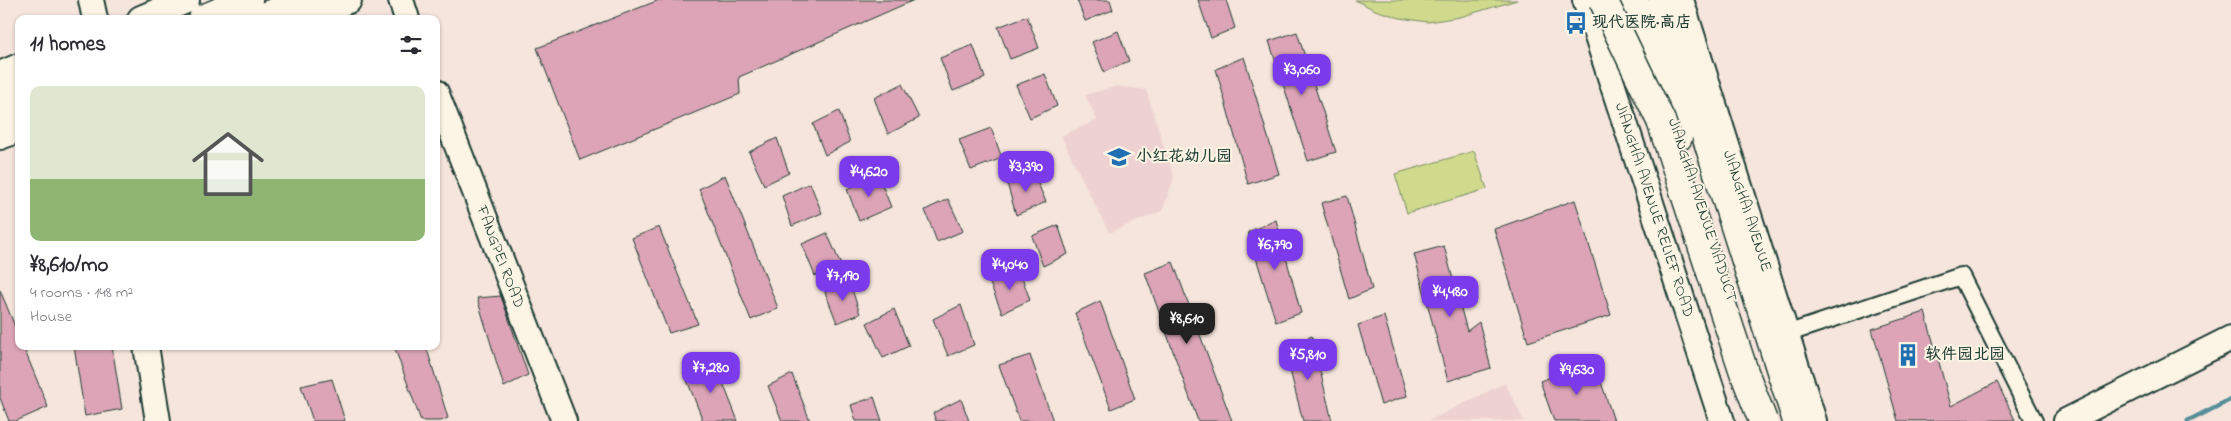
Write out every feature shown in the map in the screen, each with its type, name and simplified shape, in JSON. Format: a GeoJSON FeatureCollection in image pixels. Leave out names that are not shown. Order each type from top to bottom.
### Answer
{"type":"FeatureCollection","features":[{"type":"Feature","properties":{"kind":"highway"},"geometry":{"type":"LineString","coordinates":[[212,15],[248,0]]}},
{"type":"Feature","properties":{"kind":"highway"},"geometry":{"type":"LineString","coordinates":[[268,15],[304,0]]}},
{"type":"Feature","properties":{"kind":"highway"},"geometry":{"type":"LineString","coordinates":[[1603,0],[1661,122],[1762,421]]}},
{"type":"Feature","properties":{"kind":"highway","name":"JIANGHAI AVENUE VIADUCT"},"geometry":{"type":"LineString","coordinates":[[1634,0],[1769,421]]}},
{"type":"Feature","properties":{"kind":"highway","name":"JIANGHAI AVENUE VIADUCT"},"geometry":{"type":"LineString","coordinates":[[1663,0],[1797,421]]}},
{"type":"Feature","properties":{"kind":"highway"},"geometry":{"type":"LineString","coordinates":[[0,98],[15,92]]}},
{"type":"Feature","properties":{"kind":"highway"},"geometry":{"type":"LineString","coordinates":[[0,121],[15,115]]}},
{"type":"Feature","properties":{"kind":"main road"},"geometry":{"type":"LineString","coordinates":[[150,15],[186,0]]}},
{"type":"Feature","properties":{"kind":"main road"},"geometry":{"type":"LineString","coordinates":[[310,15],[348,0]]}},
{"type":"Feature","properties":{"kind":"main road"},"geometry":{"type":"LineString","coordinates":[[1615,0],[1749,421]]}},
{"type":"Feature","properties":{"kind":"main road","name":"JIANGHAI AVENUE"},"geometry":{"type":"LineString","coordinates":[[1680,0],[1813,421]]}},
{"type":"Feature","properties":{"kind":"main road"},"geometry":{"type":"LineString","coordinates":[[0,75],[15,69]]}},
{"type":"Feature","properties":{"kind":"main road"},"geometry":{"type":"LineString","coordinates":[[0,136],[15,130]]}},
{"type":"Feature","properties":{"kind":"street"},"geometry":{"type":"LineString","coordinates":[[91,0],[94,15]]}},
{"type":"Feature","properties":{"kind":"street"},"geometry":{"type":"LineString","coordinates":[[401,0],[406,15]]}},
{"type":"Feature","properties":{"kind":"street","name":"JIANGHAI AVENUE RELIEF ROAD"},"geometry":{"type":"LineString","coordinates":[[1585,0],[1722,421]]}},
{"type":"Feature","properties":{"kind":"street","name":"FANGPEI ROAD"},"geometry":{"type":"LineString","coordinates":[[440,102],[564,421]]}},
{"type":"Feature","properties":{"kind":"street"},"geometry":{"type":"LineString","coordinates":[[1786,334],[1961,276],[2034,421]]}},
{"type":"Feature","properties":{"kind":"street"},"geometry":{"type":"LineString","coordinates":[[2066,421],[2231,338]]}},
{"type":"Feature","properties":{"kind":"street"},"geometry":{"type":"LineString","coordinates":[[147,350],[158,421]]}},
{"type":"Feature","properties":{"kind":"shaded area","name":"小红花幼儿园"},"geometry":{"type":"Polygon","coordinates":[[[1117,86],[1146,90],[1174,178],[1162,211],[1109,233],[1061,136],[1097,120],[1085,95],[1117,86]]]}},
{"type":"Feature","properties":{"kind":"shaded area"},"geometry":{"type":"Polygon","coordinates":[[[1505,383],[1524,421],[1428,421],[1505,383]]]}},
{"type":"Feature","properties":{"kind":"green space"},"geometry":{"type":"Polygon","coordinates":[[[1355,0],[1517,0],[1460,17],[1428,22],[1400,18],[1375,10],[1355,0]]]}},
{"type":"Feature","properties":{"kind":"green space"},"geometry":{"type":"Polygon","coordinates":[[[1474,151],[1487,189],[1407,213],[1395,174],[1474,151]]]}},
{"type":"Feature","properties":{"kind":"building"},"geometry":{"type":"Polygon","coordinates":[[[659,0],[914,0],[739,77],[740,94],[580,160],[537,48],[659,0]]]}},
{"type":"Feature","properties":{"kind":"building"},"geometry":{"type":"Polygon","coordinates":[[[1077,0],[1110,0],[1113,10],[1085,21],[1077,0]]]}},
{"type":"Feature","properties":{"kind":"building"},"geometry":{"type":"Polygon","coordinates":[[[1198,0],[1226,0],[1235,28],[1211,38],[1198,0]]]}},
{"type":"Feature","properties":{"kind":"building"},"geometry":{"type":"Polygon","coordinates":[[[1027,16],[1039,48],[1010,59],[998,27],[1027,16]]]}},
{"type":"Feature","properties":{"kind":"building"},"geometry":{"type":"Polygon","coordinates":[[[1118,31],[1129,61],[1104,72],[1092,42],[1118,31]]]}},
{"type":"Feature","properties":{"kind":"building"},"geometry":{"type":"Polygon","coordinates":[[[1297,32],[1336,152],[1308,161],[1269,41],[1297,32]]]}},
{"type":"Feature","properties":{"kind":"building"},"geometry":{"type":"Polygon","coordinates":[[[973,45],[985,78],[953,91],[940,58],[973,45]]]}},
{"type":"Feature","properties":{"kind":"building"},"geometry":{"type":"Polygon","coordinates":[[[1244,57],[1279,174],[1248,184],[1216,69],[1244,57]]]}},
{"type":"Feature","properties":{"kind":"building"},"geometry":{"type":"Polygon","coordinates":[[[1045,74],[1057,106],[1030,118],[1016,85],[1045,74]]]}},
{"type":"Feature","properties":{"kind":"building"},"geometry":{"type":"Polygon","coordinates":[[[902,84],[919,118],[888,134],[874,98],[902,84]]]}},
{"type":"Feature","properties":{"kind":"building"},"geometry":{"type":"Polygon","coordinates":[[[839,111],[850,142],[825,155],[813,124],[839,111]]]}},
{"type":"Feature","properties":{"kind":"building"},"geometry":{"type":"Polygon","coordinates":[[[991,128],[1002,158],[971,170],[959,140],[991,128]]]}},
{"type":"Feature","properties":{"kind":"building"},"geometry":{"type":"Polygon","coordinates":[[[777,138],[789,173],[764,185],[749,152],[777,138]]]}},
{"type":"Feature","properties":{"kind":"building"},"geometry":{"type":"Polygon","coordinates":[[[1033,172],[1046,202],[1016,215],[1007,183],[1033,172]]]}},
{"type":"Feature","properties":{"kind":"building"},"geometry":{"type":"Polygon","coordinates":[[[725,175],[778,308],[751,320],[699,189],[725,175]]]}},
{"type":"Feature","properties":{"kind":"building"},"geometry":{"type":"Polygon","coordinates":[[[878,175],[891,207],[859,221],[847,189],[878,175]]]}},
{"type":"Feature","properties":{"kind":"building"},"geometry":{"type":"Polygon","coordinates":[[[810,183],[822,213],[792,226],[782,196],[810,183]]]}},
{"type":"Feature","properties":{"kind":"building"},"geometry":{"type":"Polygon","coordinates":[[[1347,196],[1372,289],[1349,299],[1321,203],[1347,196]]]}},
{"type":"Feature","properties":{"kind":"building"},"geometry":{"type":"Polygon","coordinates":[[[948,199],[963,231],[937,242],[925,210],[948,199]]]}},
{"type":"Feature","properties":{"kind":"building"},"geometry":{"type":"Polygon","coordinates":[[[1575,200],[1611,315],[1528,342],[1494,229],[1575,200]]]}},
{"type":"Feature","properties":{"kind":"building"},"geometry":{"type":"Polygon","coordinates":[[[1276,220],[1301,313],[1276,322],[1248,232],[1276,220]]]}},
{"type":"Feature","properties":{"kind":"building"},"geometry":{"type":"Polygon","coordinates":[[[1058,225],[1068,254],[1043,266],[1032,236],[1058,225]]]}},
{"type":"Feature","properties":{"kind":"building"},"geometry":{"type":"Polygon","coordinates":[[[659,227],[698,324],[669,333],[632,238],[659,227]]]}},
{"type":"Feature","properties":{"kind":"building"},"geometry":{"type":"Polygon","coordinates":[[[827,233],[841,265],[815,276],[802,244],[827,233]]]}},
{"type":"Feature","properties":{"kind":"building"},"geometry":{"type":"Polygon","coordinates":[[[1444,246],[1467,331],[1479,322],[1491,368],[1448,381],[1414,254],[1444,246]]]}},
{"type":"Feature","properties":{"kind":"building"},"geometry":{"type":"Polygon","coordinates":[[[1173,262],[1232,421],[1198,421],[1145,273],[1173,262]]]}},
{"type":"Feature","properties":{"kind":"building"},"geometry":{"type":"Polygon","coordinates":[[[1019,269],[1030,300],[1002,313],[989,281],[1019,269]]]}},
{"type":"Feature","properties":{"kind":"building"},"geometry":{"type":"Polygon","coordinates":[[[849,280],[860,314],[837,323],[825,292],[849,280]]]}},
{"type":"Feature","properties":{"kind":"building"},"geometry":{"type":"Polygon","coordinates":[[[0,290],[15,326],[15,350],[25,350],[48,407],[16,421],[9,421],[0,398],[0,290]]]}},
{"type":"Feature","properties":{"kind":"building"},"geometry":{"type":"Polygon","coordinates":[[[501,296],[528,375],[504,387],[477,298],[501,296]]]}},
{"type":"Feature","properties":{"kind":"building"},"geometry":{"type":"Polygon","coordinates":[[[1100,301],[1135,399],[1111,409],[1075,313],[1100,301]]]}},
{"type":"Feature","properties":{"kind":"building"},"geometry":{"type":"Polygon","coordinates":[[[961,305],[974,345],[948,356],[933,319],[961,305]]]}},
{"type":"Feature","properties":{"kind":"building"},"geometry":{"type":"Polygon","coordinates":[[[894,309],[909,346],[883,358],[867,323],[894,309]]]}},
{"type":"Feature","properties":{"kind":"building","name":"软件园北园"},"geometry":{"type":"Polygon","coordinates":[[[1925,312],[1951,406],[1997,382],[2015,420],[1898,421],[1872,329],[1925,312]]]}},
{"type":"Feature","properties":{"kind":"building"},"geometry":{"type":"Polygon","coordinates":[[[1384,316],[1407,396],[1381,405],[1358,325],[1384,316]]]}},
{"type":"Feature","properties":{"kind":"building"},"geometry":{"type":"Polygon","coordinates":[[[1312,336],[1332,421],[1303,421],[1284,347],[1312,336]]]}},
{"type":"Feature","properties":{"kind":"building"},"geometry":{"type":"Polygon","coordinates":[[[75,350],[113,350],[122,409],[85,416],[75,350]]]}},
{"type":"Feature","properties":{"kind":"building"},"geometry":{"type":"Polygon","coordinates":[[[395,350],[427,350],[448,418],[441,421],[421,421],[395,350]]]}},
{"type":"Feature","properties":{"kind":"building"},"geometry":{"type":"Polygon","coordinates":[[[1030,355],[1053,421],[1019,421],[999,365],[1030,355]]]}},
{"type":"Feature","properties":{"kind":"building"},"geometry":{"type":"Polygon","coordinates":[[[714,360],[738,421],[703,421],[685,375],[714,360]]]}},
{"type":"Feature","properties":{"kind":"building"},"geometry":{"type":"Polygon","coordinates":[[[1594,361],[1614,421],[1554,421],[1540,381],[1594,361]]]}},
{"type":"Feature","properties":{"kind":"building"},"geometry":{"type":"Polygon","coordinates":[[[792,374],[810,421],[782,421],[768,386],[792,374]]]}},
{"type":"Feature","properties":{"kind":"building"},"geometry":{"type":"Polygon","coordinates":[[[332,379],[345,421],[313,421],[301,386],[332,379]]]}},
{"type":"Feature","properties":{"kind":"building"},"geometry":{"type":"Polygon","coordinates":[[[874,397],[882,421],[856,421],[851,405],[874,397]]]}},
{"type":"Feature","properties":{"kind":"building"},"geometry":{"type":"Polygon","coordinates":[[[961,399],[969,421],[936,421],[933,413],[961,399]]]}},
{"type":"Feature","properties":{"kind":"waterway"},"geometry":{"type":"LineString","coordinates":[[2188,421],[2231,399]]}},
{"type":"Feature","properties":{"kind":"place","name":"现代医院·高店"},"geometry":{"type":"Point","coordinates":[1576,23]}},
{"type":"Feature","properties":{"kind":"place","name":"小红花幼儿园"},"geometry":{"type":"Point","coordinates":[1119,157]}},
{"type":"Feature","properties":{"kind":"place","name":"软件园北园"},"geometry":{"type":"Point","coordinates":[1908,355]}}]}
